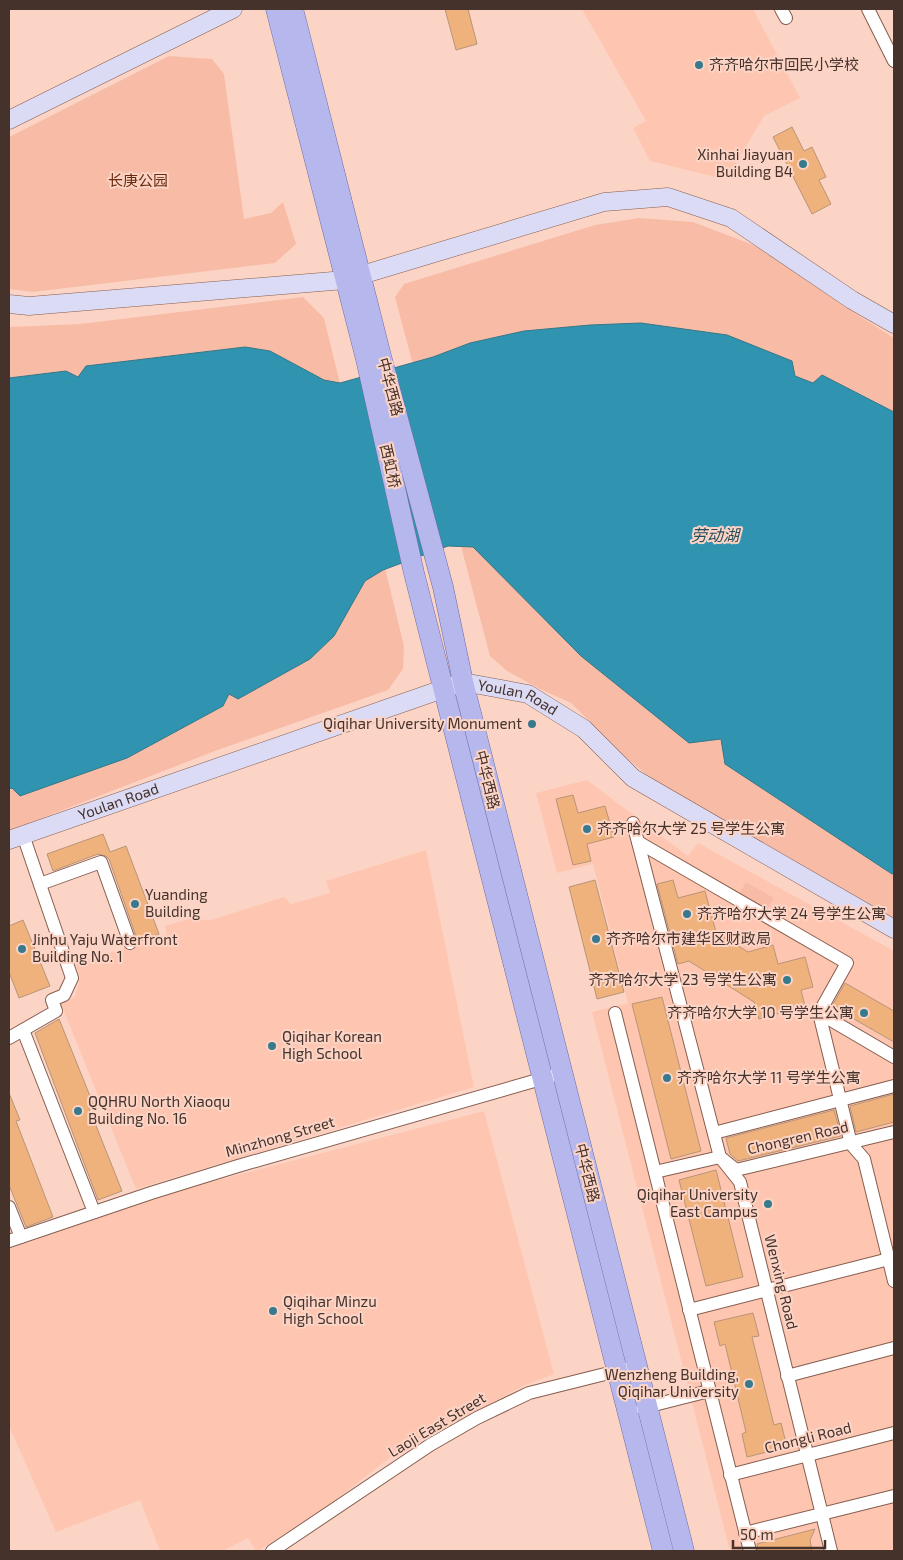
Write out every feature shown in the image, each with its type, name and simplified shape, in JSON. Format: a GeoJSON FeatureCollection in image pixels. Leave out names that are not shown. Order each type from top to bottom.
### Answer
{"type":"FeatureCollection","features":[{"type":"Feature","properties":{"kind":"main road","name":"中华西路"},"geometry":{"type":"LineString","coordinates":[[276,9],[353,278]]}},
{"type":"Feature","properties":{"kind":"main road","name":"中华西路"},"geometry":{"type":"LineString","coordinates":[[294,9],[353,278],[373,358],[443,587],[462,682],[684,1551]]}},
{"type":"Feature","properties":{"kind":"main road","name":"西虹桥"},"geometry":{"type":"LineString","coordinates":[[373,358],[414,573]]}},
{"type":"Feature","properties":{"kind":"main road","name":"中华西路"},"geometry":{"type":"LineString","coordinates":[[414,573],[663,1551]]}},
{"type":"Feature","properties":{"kind":"street"},"geometry":{"type":"LineString","coordinates":[[9,120],[233,9]]}},
{"type":"Feature","properties":{"kind":"street"},"geometry":{"type":"LineString","coordinates":[[868,9],[894,61]]}},
{"type":"Feature","properties":{"kind":"street"},"geometry":{"type":"LineString","coordinates":[[9,304],[29,306],[353,278],[604,202],[668,196],[730,218],[852,300],[894,324]]}},
{"type":"Feature","properties":{"kind":"street","name":"Youlan Road"},"geometry":{"type":"LineString","coordinates":[[16,837],[462,682],[528,694],[584,728],[633,778],[894,929]]}},
{"type":"Feature","properties":{"kind":"street","name":"Wenxing Road"},"geometry":{"type":"LineString","coordinates":[[633,823],[720,1158],[740,1182],[831,1551]]}},
{"type":"Feature","properties":{"kind":"street"},"geometry":{"type":"LineString","coordinates":[[9,1038],[56,1011],[52,1000],[64,995],[72,978],[40,884],[16,837]]}},
{"type":"Feature","properties":{"kind":"street"},"geometry":{"type":"LineString","coordinates":[[638,842],[847,963],[819,1013],[851,1142],[864,1158],[894,1282]]}},
{"type":"Feature","properties":{"kind":"street"},"geometry":{"type":"LineString","coordinates":[[40,884],[101,862],[130,943]]}},
{"type":"Feature","properties":{"kind":"street"},"geometry":{"type":"LineString","coordinates":[[615,1013],[750,1551]]}},
{"type":"Feature","properties":{"kind":"street"},"geometry":{"type":"LineString","coordinates":[[819,1013],[894,1057]]}},
{"type":"Feature","properties":{"kind":"street"},"geometry":{"type":"LineString","coordinates":[[23,1030],[94,1212]]}},
{"type":"Feature","properties":{"kind":"street","name":"Minzhong Street"},"geometry":{"type":"LineString","coordinates":[[15,1239],[238,1166],[562,1073]]}},
{"type":"Feature","properties":{"kind":"street"},"geometry":{"type":"LineString","coordinates":[[714,1133],[894,1086]]}},
{"type":"Feature","properties":{"kind":"street","name":"Chongren Road"},"geometry":{"type":"LineString","coordinates":[[720,1158],[736,1170],[894,1132]]}},
{"type":"Feature","properties":{"kind":"street"},"geometry":{"type":"LineString","coordinates":[[655,1172],[720,1158]]}},
{"type":"Feature","properties":{"kind":"street"},"geometry":{"type":"LineString","coordinates":[[9,1207],[15,1239]]}},
{"type":"Feature","properties":{"kind":"street"},"geometry":{"type":"LineString","coordinates":[[689,1310],[889,1259]]}},
{"type":"Feature","properties":{"kind":"street"},"geometry":{"type":"LineString","coordinates":[[787,1376],[894,1348]]}},
{"type":"Feature","properties":{"kind":"street","name":"Laoji East Street"},"geometry":{"type":"LineString","coordinates":[[272,1551],[430,1445],[477,1418],[529,1393],[637,1366]]}},
{"type":"Feature","properties":{"kind":"street"},"geometry":{"type":"LineString","coordinates":[[627,1411],[710,1391]]}},
{"type":"Feature","properties":{"kind":"street","name":"Chongli Road"},"geometry":{"type":"LineString","coordinates":[[730,1475],[894,1433]]}},
{"type":"Feature","properties":{"kind":"street"},"geometry":{"type":"LineString","coordinates":[[745,1533],[894,1496]]}},
{"type":"Feature","properties":{"kind":"shaded area","name":"齐齐哈尔市回民小学校"},"geometry":{"type":"Polygon","coordinates":[[[582,9],[753,9],[800,98],[764,116],[735,165],[720,178],[650,161],[633,128],[646,121],[582,9]]]}},
{"type":"Feature","properties":{"kind":"shaded area","name":"Qiqihar University East Campus"},"geometry":{"type":"Polygon","coordinates":[[[587,780],[688,856],[698,843],[894,951],[894,1551],[730,1551],[592,1012],[628,1003],[593,864],[557,873],[536,793],[587,780]]]}},
{"type":"Feature","properties":{"kind":"shaded area","name":"Qiqihar Korean High School"},"geometry":{"type":"Polygon","coordinates":[[[426,850],[474,1087],[136,1189],[61,1004],[75,997],[80,978],[75,962],[158,938],[167,933],[165,926],[189,919],[211,920],[284,897],[291,904],[330,893],[326,881],[426,850]]]}},
{"type":"Feature","properties":{"kind":"shaded area","name":"Qiqihar Minzu High School"},"geometry":{"type":"Polygon","coordinates":[[[484,1111],[554,1374],[523,1386],[438,1431],[409,1443],[330,1504],[258,1551],[256,1551],[248,1538],[223,1551],[160,1551],[140,1500],[56,1532],[9,1426],[9,1249],[176,1191],[484,1111]]]}},
{"type":"Feature","properties":{"kind":"green space","name":"长庚公园"},"geometry":{"type":"Polygon","coordinates":[[[169,56],[212,59],[224,74],[244,219],[271,213],[283,202],[296,244],[275,263],[33,292],[9,289],[9,137],[169,56]]]}},
{"type":"Feature","properties":{"kind":"green space"},"geometry":{"type":"Polygon","coordinates":[[[639,218],[693,222],[756,246],[894,338],[894,920],[660,786],[624,756],[571,703],[507,671],[490,656],[395,297],[404,284],[595,225],[639,218]]]}},
{"type":"Feature","properties":{"kind":"green space"},"geometry":{"type":"Polygon","coordinates":[[[303,297],[324,318],[404,646],[403,669],[388,690],[215,751],[9,831],[9,327],[80,324],[303,297]]]}},
{"type":"Feature","properties":{"kind":"green space"},"geometry":{"type":"Polygon","coordinates":[[[746,882],[774,898],[765,913],[737,897],[746,882]]]}},
{"type":"Feature","properties":{"kind":"water","name":"劳动湖"},"geometry":{"type":"Polygon","coordinates":[[[641,323],[727,335],[792,361],[795,376],[813,383],[822,375],[894,412],[894,873],[892,874],[725,764],[721,739],[689,743],[581,656],[473,547],[448,546],[383,570],[365,581],[334,636],[310,659],[238,699],[229,694],[223,706],[127,758],[20,796],[12,788],[9,789],[9,378],[66,371],[78,377],[86,366],[245,347],[270,351],[324,380],[340,383],[433,357],[470,343],[524,331],[641,323]]]}},
{"type":"Feature","properties":{"kind":"building"},"geometry":{"type":"Polygon","coordinates":[[[445,9],[468,9],[477,44],[456,50],[445,9]]]}},
{"type":"Feature","properties":{"kind":"building","name":"Xinhai Jiayuan Building B4"},"geometry":{"type":"Polygon","coordinates":[[[792,127],[804,151],[812,147],[826,177],[819,180],[831,204],[812,214],[773,137],[792,127]]]}},
{"type":"Feature","properties":{"kind":"building","name":"齐齐哈尔大学 25 号学生公寓"},"geometry":{"type":"Polygon","coordinates":[[[573,795],[578,813],[605,806],[614,837],[587,844],[591,861],[573,865],[556,799],[573,795]]]}},
{"type":"Feature","properties":{"kind":"building","name":"Yuanding Building"},"geometry":{"type":"Polygon","coordinates":[[[103,834],[110,852],[126,846],[159,934],[138,942],[109,859],[106,856],[98,854],[53,871],[47,854],[103,834]]]}},
{"type":"Feature","properties":{"kind":"building","name":"齐齐哈尔市建华区财政局"},"geometry":{"type":"Polygon","coordinates":[[[595,880],[624,992],[597,999],[569,887],[595,880]]]}},
{"type":"Feature","properties":{"kind":"building"},"geometry":{"type":"Polygon","coordinates":[[[673,880],[678,898],[705,891],[716,932],[748,952],[773,945],[778,964],[805,957],[813,987],[801,990],[805,1006],[759,1019],[754,1002],[689,961],[678,964],[657,884],[673,880]]]}},
{"type":"Feature","properties":{"kind":"building","name":"Jinhu Yaju Waterfront Building No. 1"},"geometry":{"type":"Polygon","coordinates":[[[23,920],[50,986],[19,998],[9,972],[9,926],[23,920]]]}},
{"type":"Feature","properties":{"kind":"building","name":"齐齐哈尔大学 10 号学生公寓"},"geometry":{"type":"Polygon","coordinates":[[[845,983],[894,1011],[894,1042],[847,1015],[845,1019],[830,1010],[845,983]]]}},
{"type":"Feature","properties":{"kind":"building","name":"齐齐哈尔大学 11 号学生公寓"},"geometry":{"type":"Polygon","coordinates":[[[662,997],[701,1151],[671,1159],[632,1004],[662,997]]]}},
{"type":"Feature","properties":{"kind":"building","name":"QQHRU North Xiaoqu Building No. 16"},"geometry":{"type":"Polygon","coordinates":[[[59,1019],[94,1106],[89,1108],[122,1191],[98,1200],[35,1033],[59,1019]]]}},
{"type":"Feature","properties":{"kind":"building"},"geometry":{"type":"Polygon","coordinates":[[[9,1093],[20,1120],[16,1121],[53,1217],[26,1227],[9,1185],[9,1093]]]}},
{"type":"Feature","properties":{"kind":"building"},"geometry":{"type":"Polygon","coordinates":[[[894,1094],[894,1122],[856,1132],[850,1106],[894,1094]]]}},
{"type":"Feature","properties":{"kind":"building"},"geometry":{"type":"Polygon","coordinates":[[[834,1110],[841,1136],[738,1161],[730,1154],[726,1138],[834,1110]]]}},
{"type":"Feature","properties":{"kind":"building"},"geometry":{"type":"Polygon","coordinates":[[[716,1170],[743,1277],[706,1286],[679,1180],[716,1170]]]}},
{"type":"Feature","properties":{"kind":"building","name":"Wenzheng Building, Qiqihar University"},"geometry":{"type":"Polygon","coordinates":[[[753,1313],[759,1336],[752,1337],[774,1425],[781,1423],[787,1447],[747,1457],[742,1434],[746,1432],[725,1344],[720,1346],[714,1322],[753,1313]]]}},
{"type":"Feature","properties":{"kind":"building"},"geometry":{"type":"Polygon","coordinates":[[[815,1529],[810,1540],[812,1551],[758,1551],[757,1544],[815,1529]]]}},
{"type":"Feature","properties":{"kind":"place","name":"齐齐哈尔市回民小学校"},"geometry":{"type":"Point","coordinates":[699,65]}},
{"type":"Feature","properties":{"kind":"place","name":"Xinhai Jiayuan Building B4"},"geometry":{"type":"Point","coordinates":[803,164]}},
{"type":"Feature","properties":{"kind":"place","name":"Qiqihar University Monument"},"geometry":{"type":"Point","coordinates":[532,724]}},
{"type":"Feature","properties":{"kind":"place","name":"齐齐哈尔大学 25 号学生公寓"},"geometry":{"type":"Point","coordinates":[587,829]}},
{"type":"Feature","properties":{"kind":"place","name":"Yuanding Building"},"geometry":{"type":"Point","coordinates":[135,904]}},
{"type":"Feature","properties":{"kind":"place","name":"齐齐哈尔大学 24 号学生公寓"},"geometry":{"type":"Point","coordinates":[687,914]}},
{"type":"Feature","properties":{"kind":"place","name":"齐齐哈尔市建华区财政局"},"geometry":{"type":"Point","coordinates":[596,939]}},
{"type":"Feature","properties":{"kind":"place","name":"Jinhu Yaju Waterfront Building No. 1"},"geometry":{"type":"Point","coordinates":[22,949]}},
{"type":"Feature","properties":{"kind":"place","name":"齐齐哈尔大学 23 号学生公寓"},"geometry":{"type":"Point","coordinates":[787,980]}},
{"type":"Feature","properties":{"kind":"place","name":"齐齐哈尔大学 10 号学生公寓"},"geometry":{"type":"Point","coordinates":[864,1013]}},
{"type":"Feature","properties":{"kind":"place","name":"Qiqihar Korean High School"},"geometry":{"type":"Point","coordinates":[272,1046]}},
{"type":"Feature","properties":{"kind":"place","name":"齐齐哈尔大学 11 号学生公寓"},"geometry":{"type":"Point","coordinates":[667,1078]}},
{"type":"Feature","properties":{"kind":"place","name":"QQHRU North Xiaoqu Building No. 16"},"geometry":{"type":"Point","coordinates":[78,1111]}},
{"type":"Feature","properties":{"kind":"place","name":"Qiqihar University East Campus"},"geometry":{"type":"Point","coordinates":[768,1204]}},
{"type":"Feature","properties":{"kind":"place","name":"Qiqihar Minzu High School"},"geometry":{"type":"Point","coordinates":[273,1311]}},
{"type":"Feature","properties":{"kind":"place","name":"Wenzheng Building, Qiqihar University"},"geometry":{"type":"Point","coordinates":[749,1384]}}]}
